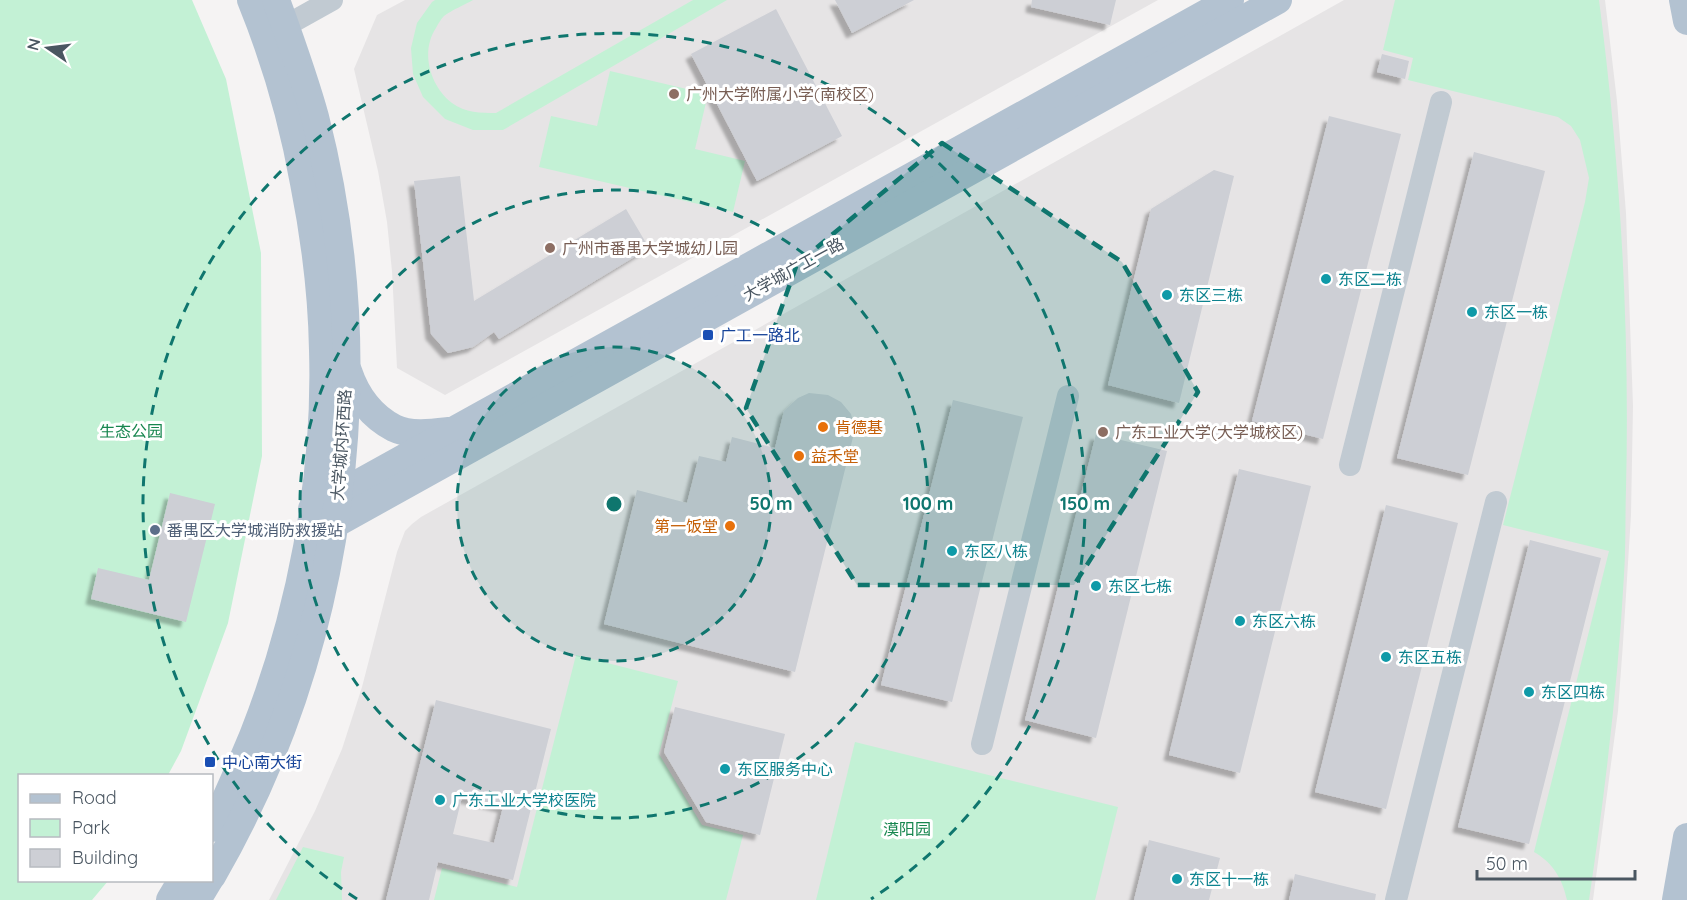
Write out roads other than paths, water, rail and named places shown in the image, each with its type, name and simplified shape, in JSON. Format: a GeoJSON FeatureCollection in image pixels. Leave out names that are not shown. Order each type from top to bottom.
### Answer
{"type":"FeatureCollection","features":[{"type":"Feature","properties":{"kind":"main road","name":"大学城内环西路"},"geometry":{"type":"LineString","coordinates":[[251,0],[276,21],[307,92],[334,213],[347,350],[344,446],[339,494]]}},
{"type":"Feature","properties":{"kind":"main road","name":"大学城广工一路"},"geometry":{"type":"LineString","coordinates":[[323,516],[339,494],[1230,0]]}},
{"type":"Feature","properties":{"kind":"main road","name":"大学城广工一路"},"geometry":{"type":"LineString","coordinates":[[323,516],[1278,0]]}},
{"type":"Feature","properties":{"kind":"main road"},"geometry":{"type":"LineString","coordinates":[[1683,0],[1687,21]]}},
{"type":"Feature","properties":{"kind":"main road","name":"大学城内环西路"},"geometry":{"type":"LineString","coordinates":[[213,874],[255,792],[283,723],[312,636],[323,589],[321,444],[323,350],[318,274],[311,216],[292,124],[273,61],[276,21]]}},
{"type":"Feature","properties":{"kind":"main road"},"geometry":{"type":"LineString","coordinates":[[347,369],[354,388],[364,404],[395,428],[428,433],[454,430]]}},
{"type":"Feature","properties":{"kind":"main road","name":"大学城内环西路"},"geometry":{"type":"LineString","coordinates":[[213,826],[261,715],[280,660],[300,584],[308,538],[323,516]]}},
{"type":"Feature","properties":{"kind":"main road"},"geometry":{"type":"LineString","coordinates":[[1676,900],[1687,837]]}},
{"type":"Feature","properties":{"kind":"main road"},"geometry":{"type":"LineString","coordinates":[[170,900],[181,882]]}},
{"type":"Feature","properties":{"kind":"main road"},"geometry":{"type":"LineString","coordinates":[[197,900],[208,882]]}},
{"type":"Feature","properties":{"kind":"street"},"geometry":{"type":"LineString","coordinates":[[276,21],[332,0]]}},
{"type":"Feature","properties":{"kind":"street"},"geometry":{"type":"LineString","coordinates":[[1350,465],[1441,102]]}},
{"type":"Feature","properties":{"kind":"street"},"geometry":{"type":"LineString","coordinates":[[982,744],[1068,396]]}},
{"type":"Feature","properties":{"kind":"street"},"geometry":{"type":"LineString","coordinates":[[1396,900],[1496,502]]}},
{"type":"Feature","properties":{"kind":"place","name":"广州大学附属小学(南校区)"},"geometry":{"type":"Point","coordinates":[674,94]}},
{"type":"Feature","properties":{"kind":"place","name":"广州市番禺大学城幼儿园"},"geometry":{"type":"Point","coordinates":[550,248]}},
{"type":"Feature","properties":{"kind":"place","name":"东区二栋"},"geometry":{"type":"Point","coordinates":[1326,279]}},
{"type":"Feature","properties":{"kind":"place","name":"东区三栋"},"geometry":{"type":"Point","coordinates":[1167,295]}},
{"type":"Feature","properties":{"kind":"place","name":"东区一栋"},"geometry":{"type":"Point","coordinates":[1472,312]}},
{"type":"Feature","properties":{"kind":"place","name":"广工一路北"},"geometry":{"type":"Point","coordinates":[708,335]}},
{"type":"Feature","properties":{"kind":"place","name":"肯德基"},"geometry":{"type":"Point","coordinates":[823,427]}},
{"type":"Feature","properties":{"kind":"place","name":"广东工业大学(大学城校区)"},"geometry":{"type":"Point","coordinates":[1103,432]}},
{"type":"Feature","properties":{"kind":"place","name":"益禾堂"},"geometry":{"type":"Point","coordinates":[799,456]}},
{"type":"Feature","properties":{"kind":"place","name":"第一饭堂"},"geometry":{"type":"Point","coordinates":[730,526]}},
{"type":"Feature","properties":{"kind":"place","name":"番禺区大学城消防救援站"},"geometry":{"type":"Point","coordinates":[155,530]}},
{"type":"Feature","properties":{"kind":"place","name":"东区八栋"},"geometry":{"type":"Point","coordinates":[952,551]}},
{"type":"Feature","properties":{"kind":"place","name":"东区七栋"},"geometry":{"type":"Point","coordinates":[1096,586]}},
{"type":"Feature","properties":{"kind":"place","name":"东区六栋"},"geometry":{"type":"Point","coordinates":[1240,621]}},
{"type":"Feature","properties":{"kind":"place","name":"东区五栋"},"geometry":{"type":"Point","coordinates":[1386,657]}},
{"type":"Feature","properties":{"kind":"place","name":"东区四栋"},"geometry":{"type":"Point","coordinates":[1529,692]}},
{"type":"Feature","properties":{"kind":"place","name":"中心南大街"},"geometry":{"type":"Point","coordinates":[210,762]}},
{"type":"Feature","properties":{"kind":"place","name":"东区服务中心"},"geometry":{"type":"Point","coordinates":[725,769]}},
{"type":"Feature","properties":{"kind":"place","name":"广东工业大学校医院"},"geometry":{"type":"Point","coordinates":[440,800]}},
{"type":"Feature","properties":{"kind":"place","name":"东区十一栋"},"geometry":{"type":"Point","coordinates":[1177,879]}},
{"type":"Feature","properties":{"kind":"park label","name":"生态公园"},"geometry":{"type":"Point","coordinates":[131,431]}},
{"type":"Feature","properties":{"kind":"park label","name":"漠阳园"},"geometry":{"type":"Point","coordinates":[907,829]}}]}
